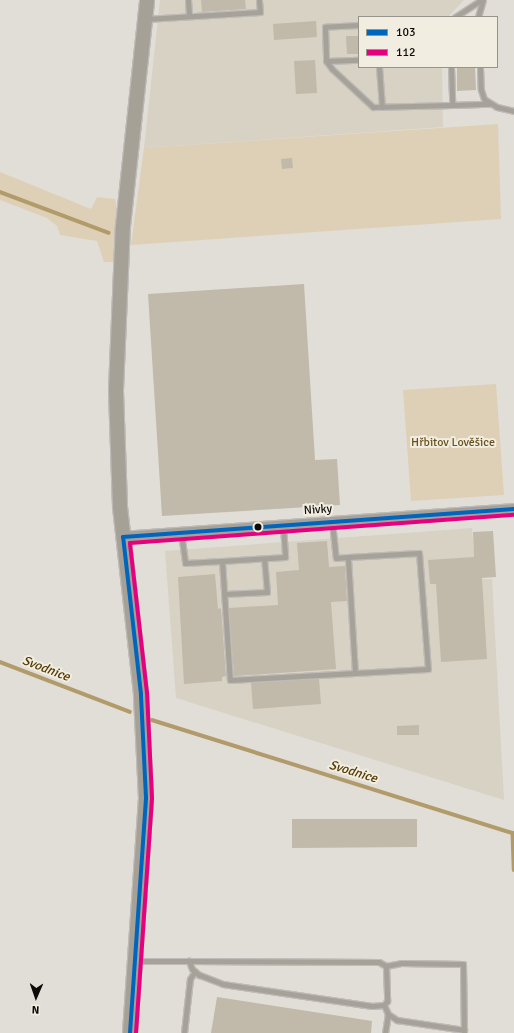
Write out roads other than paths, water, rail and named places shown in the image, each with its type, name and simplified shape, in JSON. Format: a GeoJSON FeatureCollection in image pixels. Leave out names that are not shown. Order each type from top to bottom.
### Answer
{"type":"FeatureCollection","features":[{"type":"Feature","properties":{"kind":"street"},"geometry":{"type":"LineString","coordinates":[[130,1033],[146,798],[141,694],[123,537],[116,425],[123,226],[147,0]]}},
{"type":"Feature","properties":{"kind":"street","name":"Nivky"},"geometry":{"type":"LineString","coordinates":[[123,537],[514,509]]}},
{"type":"Feature","properties":{"kind":"lane"},"geometry":{"type":"LineString","coordinates":[[188,0],[189,16]]}},
{"type":"Feature","properties":{"kind":"lane"},"geometry":{"type":"LineString","coordinates":[[145,19],[260,12],[259,0]]}},
{"type":"Feature","properties":{"kind":"lane"},"geometry":{"type":"LineString","coordinates":[[457,16],[482,0]]}},
{"type":"Feature","properties":{"kind":"lane"},"geometry":{"type":"LineString","coordinates":[[478,16],[482,0]]}},
{"type":"Feature","properties":{"kind":"lane"},"geometry":{"type":"LineString","coordinates":[[358,25],[325,27],[326,61],[332,69],[373,107],[490,104],[514,111]]}},
{"type":"Feature","properties":{"kind":"lane"},"geometry":{"type":"LineString","coordinates":[[326,61],[358,60]]}},
{"type":"Feature","properties":{"kind":"lane"},"geometry":{"type":"LineString","coordinates":[[379,68],[382,107]]}},
{"type":"Feature","properties":{"kind":"lane"},"geometry":{"type":"LineString","coordinates":[[451,68],[452,105]]}},
{"type":"Feature","properties":{"kind":"lane"},"geometry":{"type":"LineString","coordinates":[[480,68],[481,90],[490,104]]}},
{"type":"Feature","properties":{"kind":"lane"},"geometry":{"type":"LineString","coordinates":[[222,561],[230,680],[428,669],[420,553],[336,558],[332,522]]}},
{"type":"Feature","properties":{"kind":"lane"},"geometry":{"type":"LineString","coordinates":[[180,533],[185,564],[264,559],[285,557],[283,526]]}},
{"type":"Feature","properties":{"kind":"lane"},"geometry":{"type":"LineString","coordinates":[[348,558],[355,673]]}},
{"type":"Feature","properties":{"kind":"lane"},"geometry":{"type":"LineString","coordinates":[[224,594],[267,592],[264,559]]}},
{"type":"Feature","properties":{"kind":"lane"},"geometry":{"type":"LineString","coordinates":[[135,961],[379,962],[386,966],[401,963],[463,964],[464,1032],[397,1020],[388,1014],[384,1005]]}},
{"type":"Feature","properties":{"kind":"lane"},"geometry":{"type":"LineString","coordinates":[[189,961],[195,971],[208,981],[372,1006],[384,1005]]}},
{"type":"Feature","properties":{"kind":"lane"},"geometry":{"type":"LineString","coordinates":[[384,1005],[387,1001],[386,966]]}},
{"type":"Feature","properties":{"kind":"lane"},"geometry":{"type":"LineString","coordinates":[[184,1033],[190,979],[195,971]]}},
{"type":"Feature","properties":{"kind":"lane"},"geometry":{"type":"LineString","coordinates":[[385,1033],[388,1014]]}},
{"type":"Feature","properties":{"kind":"waterway"},"geometry":{"type":"LineString","coordinates":[[0,192],[109,233]]}},
{"type":"Feature","properties":{"kind":"waterway","name":"Svodnice"},"geometry":{"type":"LineString","coordinates":[[0,662],[130,712]]}},
{"type":"Feature","properties":{"kind":"waterway","name":"Svodnice"},"geometry":{"type":"LineString","coordinates":[[152,720],[513,833],[514,870]]}},
{"type":"Feature","properties":{"kind":"park label","name":"Hřbitov Lověšice"},"geometry":{"type":"Point","coordinates":[453,443]}}]}
